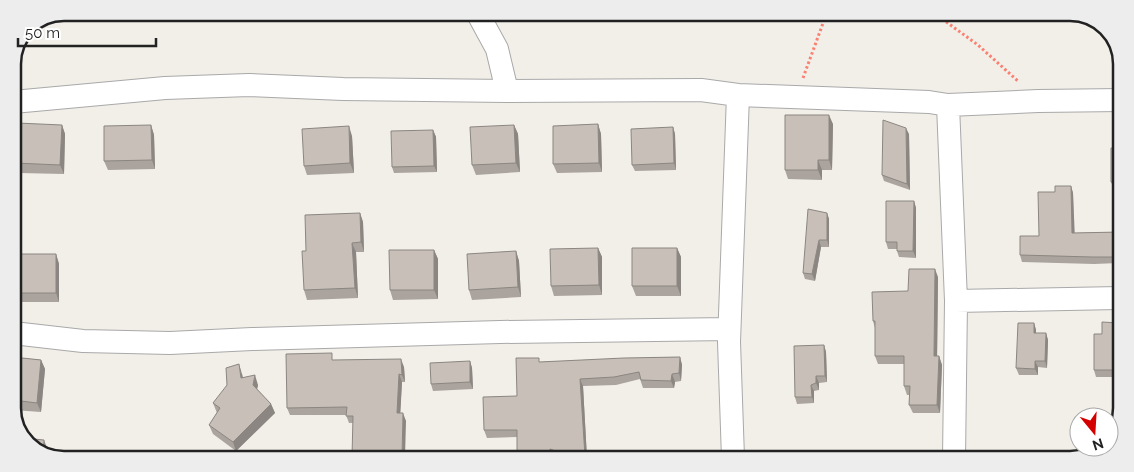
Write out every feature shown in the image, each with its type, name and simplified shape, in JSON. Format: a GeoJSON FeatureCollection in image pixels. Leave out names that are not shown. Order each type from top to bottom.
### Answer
{"type":"FeatureCollection","features":[{"type":"Feature","properties":{"kind":"street"},"geometry":{"type":"LineString","coordinates":[[482,21],[497,49],[507,91]]}},
{"type":"Feature","properties":{"kind":"street"},"geometry":{"type":"LineString","coordinates":[[21,101],[165,88],[249,85],[343,89],[507,91],[702,90],[738,95],[929,102],[948,105],[1113,100]]}},
{"type":"Feature","properties":{"kind":"street"},"geometry":{"type":"LineString","coordinates":[[733,451],[729,329],[738,95]]}},
{"type":"Feature","properties":{"kind":"street"},"geometry":{"type":"LineString","coordinates":[[948,105],[956,301],[954,451]]}},
{"type":"Feature","properties":{"kind":"street"},"geometry":{"type":"LineString","coordinates":[[956,301],[1113,298]]}},
{"type":"Feature","properties":{"kind":"street"},"geometry":{"type":"LineString","coordinates":[[21,334],[84,341],[170,343],[500,332],[729,329]]}},
{"type":"Feature","properties":{"kind":"path"},"geometry":{"type":"LineString","coordinates":[[796,97],[824,21]]}},
{"type":"Feature","properties":{"kind":"path"},"geometry":{"type":"LineString","coordinates":[[945,21],[978,45],[1007,70],[1038,101]]}},
{"type":"Feature","properties":{"kind":"building"},"geometry":{"type":"Polygon","coordinates":[[[785,115],[829,115],[829,160],[818,160],[818,170],[785,170],[785,115]]]}},
{"type":"Feature","properties":{"kind":"building"},"geometry":{"type":"Polygon","coordinates":[[[883,120],[906,128],[907,184],[882,175],[883,120]]]}},
{"type":"Feature","properties":{"kind":"building"},"geometry":{"type":"Polygon","coordinates":[[[21,123],[62,125],[60,165],[21,163],[21,123]]]}},
{"type":"Feature","properties":{"kind":"building"},"geometry":{"type":"Polygon","coordinates":[[[598,124],[599,163],[553,164],[553,126],[598,124]]]}},
{"type":"Feature","properties":{"kind":"building"},"geometry":{"type":"Polygon","coordinates":[[[151,125],[152,160],[104,161],[104,126],[151,125]]]}},
{"type":"Feature","properties":{"kind":"building"},"geometry":{"type":"Polygon","coordinates":[[[514,125],[516,163],[472,165],[470,127],[514,125]]]}},
{"type":"Feature","properties":{"kind":"building"},"geometry":{"type":"Polygon","coordinates":[[[349,126],[350,163],[304,166],[302,129],[349,126]]]}},
{"type":"Feature","properties":{"kind":"building"},"geometry":{"type":"Polygon","coordinates":[[[673,127],[674,163],[632,165],[631,129],[673,127]]]}},
{"type":"Feature","properties":{"kind":"building"},"geometry":{"type":"Polygon","coordinates":[[[433,130],[434,166],[392,167],[391,131],[433,130]]]}},
{"type":"Feature","properties":{"kind":"building"},"geometry":{"type":"Polygon","coordinates":[[[1111,148],[1113,148],[1113,182],[1111,182],[1111,148]]]}},
{"type":"Feature","properties":{"kind":"building"},"geometry":{"type":"Polygon","coordinates":[[[1055,186],[1071,186],[1072,233],[1113,232],[1113,257],[1020,255],[1020,236],[1039,236],[1038,192],[1055,192],[1055,186]]]}},
{"type":"Feature","properties":{"kind":"building"},"geometry":{"type":"Polygon","coordinates":[[[886,201],[914,201],[913,251],[897,251],[897,242],[886,242],[886,201]]]}},
{"type":"Feature","properties":{"kind":"building"},"geometry":{"type":"Polygon","coordinates":[[[808,209],[827,213],[827,240],[819,240],[812,274],[803,273],[808,209]]]}},
{"type":"Feature","properties":{"kind":"building"},"geometry":{"type":"Polygon","coordinates":[[[360,213],[361,242],[352,243],[355,288],[304,290],[302,251],[306,251],[305,215],[360,213]]]}},
{"type":"Feature","properties":{"kind":"building"},"geometry":{"type":"Polygon","coordinates":[[[598,248],[599,285],[551,286],[550,249],[598,248]]]}},
{"type":"Feature","properties":{"kind":"building"},"geometry":{"type":"Polygon","coordinates":[[[632,248],[677,248],[677,286],[632,286],[632,248]]]}},
{"type":"Feature","properties":{"kind":"building"},"geometry":{"type":"Polygon","coordinates":[[[389,250],[434,250],[434,290],[390,290],[389,250]]]}},
{"type":"Feature","properties":{"kind":"building"},"geometry":{"type":"Polygon","coordinates":[[[516,251],[518,287],[469,290],[467,254],[516,251]]]}},
{"type":"Feature","properties":{"kind":"building"},"geometry":{"type":"Polygon","coordinates":[[[21,254],[56,254],[56,293],[21,293],[21,254]]]}},
{"type":"Feature","properties":{"kind":"building"},"geometry":{"type":"Polygon","coordinates":[[[909,269],[935,269],[934,356],[939,356],[937,405],[909,405],[910,386],[904,386],[904,356],[875,356],[875,321],[873,321],[872,292],[908,291],[909,269]]]}},
{"type":"Feature","properties":{"kind":"building"},"geometry":{"type":"Polygon","coordinates":[[[1102,322],[1113,323],[1113,370],[1094,370],[1094,334],[1102,334],[1102,322]]]}},
{"type":"Feature","properties":{"kind":"building"},"geometry":{"type":"Polygon","coordinates":[[[1018,323],[1034,323],[1034,333],[1046,333],[1045,361],[1035,361],[1035,369],[1016,368],[1018,323]]]}},
{"type":"Feature","properties":{"kind":"building"},"geometry":{"type":"Polygon","coordinates":[[[824,345],[825,376],[816,376],[816,383],[811,385],[812,397],[795,397],[794,346],[824,345]]]}},
{"type":"Feature","properties":{"kind":"building"},"geometry":{"type":"Polygon","coordinates":[[[332,353],[332,360],[401,359],[402,375],[399,374],[397,413],[403,413],[402,451],[352,451],[353,416],[346,416],[347,407],[287,408],[286,354],[332,353]]]}},
{"type":"Feature","properties":{"kind":"building"},"geometry":{"type":"Polygon","coordinates":[[[680,357],[679,373],[672,374],[671,381],[641,380],[639,372],[614,377],[580,379],[585,451],[556,451],[550,449],[550,451],[517,451],[517,430],[484,430],[483,397],[517,396],[516,358],[539,358],[539,362],[680,357]]]}},
{"type":"Feature","properties":{"kind":"building"},"geometry":{"type":"Polygon","coordinates":[[[21,358],[41,360],[37,403],[21,401],[21,358]]]}},
{"type":"Feature","properties":{"kind":"building"},"geometry":{"type":"Polygon","coordinates":[[[470,361],[470,382],[431,384],[430,363],[470,361]]]}},
{"type":"Feature","properties":{"kind":"building"},"geometry":{"type":"Polygon","coordinates":[[[239,364],[241,378],[255,375],[253,385],[271,404],[233,442],[209,425],[220,408],[213,403],[227,385],[226,368],[239,364]]]}},
{"type":"Feature","properties":{"kind":"building"},"geometry":{"type":"Polygon","coordinates":[[[35,439],[44,440],[44,445],[35,439]]]}}]}
